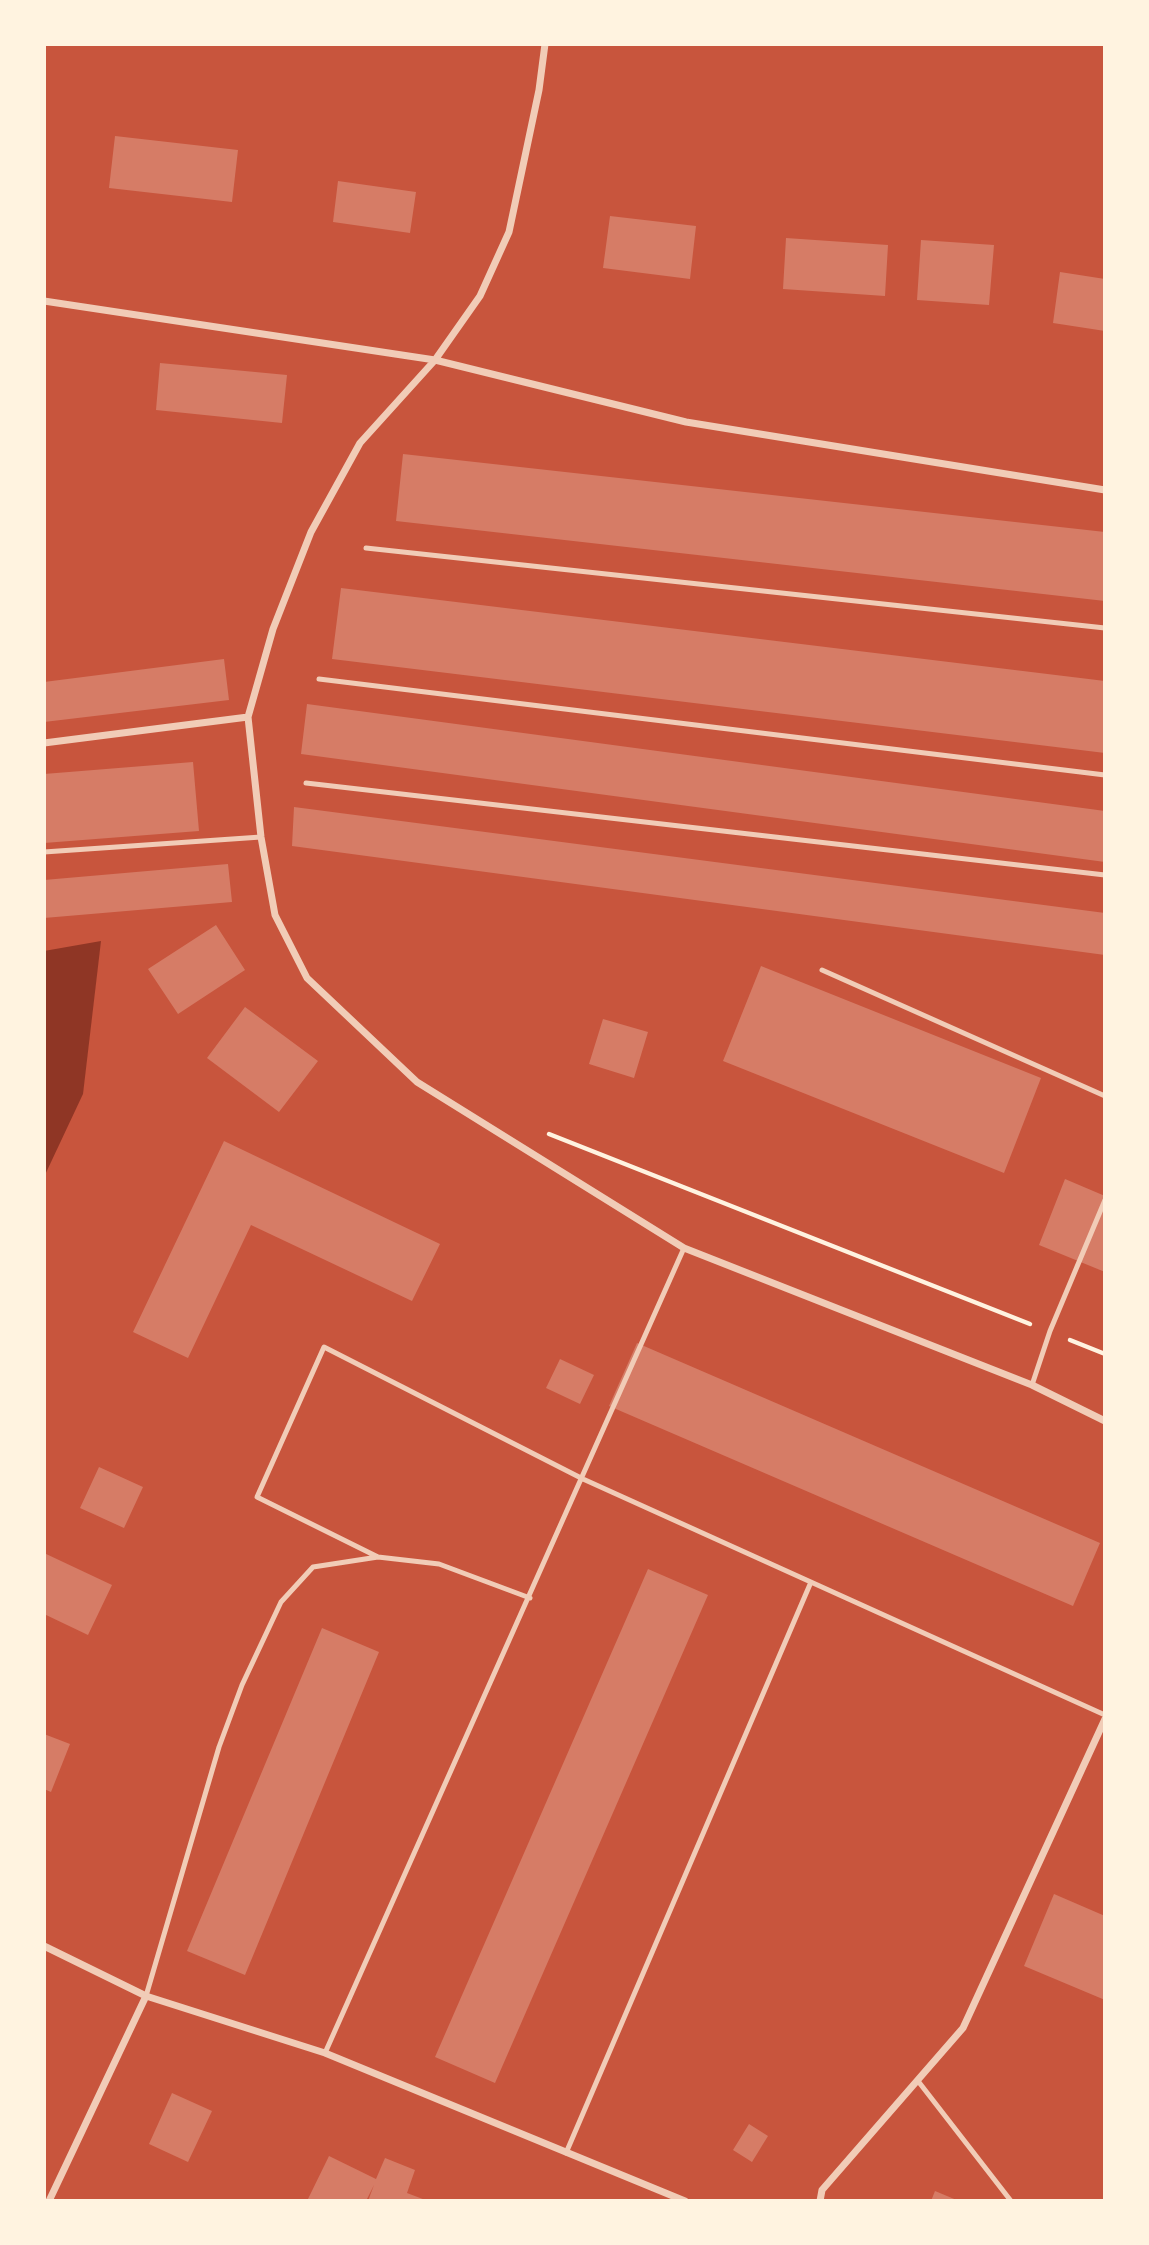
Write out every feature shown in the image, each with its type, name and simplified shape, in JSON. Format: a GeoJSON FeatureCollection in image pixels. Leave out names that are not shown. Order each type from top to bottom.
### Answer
{"type":"FeatureCollection","features":[{"type":"Feature","properties":{"kind":"street"},"geometry":{"type":"LineString","coordinates":[[545,44],[509,232],[480,296],[435,360],[360,443],[311,532],[274,629],[248,718],[261,837],[275,915],[307,978],[417,1082],[684,1248],[1032,1385],[1105,1421]]}},
{"type":"Feature","properties":{"kind":"street"},"geometry":{"type":"LineString","coordinates":[[44,301],[435,360],[686,422],[1105,489]]}},
{"type":"Feature","properties":{"kind":"street"},"geometry":{"type":"LineString","coordinates":[[44,743],[248,718]]}},
{"type":"Feature","properties":{"kind":"street"},"geometry":{"type":"LineString","coordinates":[[820,2201],[822,2190],[963,2028],[1105,1717]]}},
{"type":"Feature","properties":{"kind":"street"},"geometry":{"type":"LineString","coordinates":[[44,1946],[146,1996],[325,2053],[685,2201]]}},
{"type":"Feature","properties":{"kind":"street"},"geometry":{"type":"LineString","coordinates":[[49,2201],[146,1996]]}},
{"type":"Feature","properties":{"kind":"lane"},"geometry":{"type":"LineString","coordinates":[[366,548],[1105,628]]}},
{"type":"Feature","properties":{"kind":"lane"},"geometry":{"type":"LineString","coordinates":[[319,679],[1105,775]]}},
{"type":"Feature","properties":{"kind":"lane"},"geometry":{"type":"LineString","coordinates":[[306,783],[1105,874]]}},
{"type":"Feature","properties":{"kind":"lane"},"geometry":{"type":"LineString","coordinates":[[44,852],[261,837]]}},
{"type":"Feature","properties":{"kind":"lane"},"geometry":{"type":"LineString","coordinates":[[822,970],[1105,1096]]}},
{"type":"Feature","properties":{"kind":"lane"},"geometry":{"type":"LineString","coordinates":[[1032,1385],[1050,1331],[1105,1200]]}},
{"type":"Feature","properties":{"kind":"lane"},"geometry":{"type":"LineString","coordinates":[[325,2053],[684,1248]]}},
{"type":"Feature","properties":{"kind":"lane"},"geometry":{"type":"LineString","coordinates":[[378,1557],[257,1497],[324,1347],[583,1479],[1105,1717]]}},
{"type":"Feature","properties":{"kind":"lane"},"geometry":{"type":"LineString","coordinates":[[146,1996],[219,1747],[281,1602],[313,1567],[378,1557],[439,1564],[530,1598]]}},
{"type":"Feature","properties":{"kind":"lane"},"geometry":{"type":"LineString","coordinates":[[566,2153],[811,1582]]}},
{"type":"Feature","properties":{"kind":"lane"},"geometry":{"type":"LineString","coordinates":[[918,2081],[1011,2201]]}},
{"type":"Feature","properties":{"kind":"path"},"geometry":{"type":"LineString","coordinates":[[546,1133],[1105,1354]]}},
{"type":"Feature","properties":{"kind":"shaded area"},"geometry":{"type":"Polygon","coordinates":[[[101,941],[83,1094],[44,1177],[44,951],[101,941]]]}},
{"type":"Feature","properties":{"kind":"building"},"geometry":{"type":"Polygon","coordinates":[[[115,136],[238,150],[232,202],[109,188],[115,136]]]}},
{"type":"Feature","properties":{"kind":"building"},"geometry":{"type":"Polygon","coordinates":[[[338,181],[416,192],[410,233],[333,222],[338,181]]]}},
{"type":"Feature","properties":{"kind":"building"},"geometry":{"type":"Polygon","coordinates":[[[610,216],[696,226],[690,279],[603,268],[610,216]]]}},
{"type":"Feature","properties":{"kind":"building"},"geometry":{"type":"Polygon","coordinates":[[[786,238],[888,245],[885,296],[783,289],[786,238]]]}},
{"type":"Feature","properties":{"kind":"building"},"geometry":{"type":"Polygon","coordinates":[[[921,240],[994,245],[989,305],[917,300],[921,240]]]}},
{"type":"Feature","properties":{"kind":"building"},"geometry":{"type":"Polygon","coordinates":[[[1060,272],[1105,279],[1105,331],[1053,323],[1060,272]]]}},
{"type":"Feature","properties":{"kind":"building"},"geometry":{"type":"Polygon","coordinates":[[[160,363],[287,375],[282,423],[156,410],[160,363]]]}},
{"type":"Feature","properties":{"kind":"building"},"geometry":{"type":"Polygon","coordinates":[[[403,454],[1105,532],[1105,601],[396,521],[403,454]]]}},
{"type":"Feature","properties":{"kind":"building"},"geometry":{"type":"Polygon","coordinates":[[[341,588],[1105,681],[1105,753],[332,659],[341,588]]]}},
{"type":"Feature","properties":{"kind":"building"},"geometry":{"type":"Polygon","coordinates":[[[224,659],[229,700],[44,722],[44,682],[224,659]]]}},
{"type":"Feature","properties":{"kind":"building"},"geometry":{"type":"Polygon","coordinates":[[[307,704],[1105,811],[1105,862],[301,754],[307,704]]]}},
{"type":"Feature","properties":{"kind":"building"},"geometry":{"type":"Polygon","coordinates":[[[193,762],[199,831],[44,843],[44,774],[193,762]]]}},
{"type":"Feature","properties":{"kind":"building"},"geometry":{"type":"Polygon","coordinates":[[[294,807],[1105,913],[1105,955],[292,846],[294,807]]]}},
{"type":"Feature","properties":{"kind":"building"},"geometry":{"type":"Polygon","coordinates":[[[228,864],[232,902],[44,918],[44,880],[228,864]]]}},
{"type":"Feature","properties":{"kind":"building"},"geometry":{"type":"Polygon","coordinates":[[[216,925],[245,970],[178,1014],[148,969],[216,925]]]}},
{"type":"Feature","properties":{"kind":"building"},"geometry":{"type":"Polygon","coordinates":[[[761,966],[1041,1078],[1004,1173],[723,1061],[761,966]]]}},
{"type":"Feature","properties":{"kind":"building"},"geometry":{"type":"Polygon","coordinates":[[[245,1007],[318,1061],[279,1112],[207,1058],[245,1007]]]}},
{"type":"Feature","properties":{"kind":"building"},"geometry":{"type":"Polygon","coordinates":[[[603,1019],[648,1032],[634,1078],[589,1064],[603,1019]]]}},
{"type":"Feature","properties":{"kind":"building"},"geometry":{"type":"Polygon","coordinates":[[[224,1141],[440,1244],[412,1301],[251,1225],[188,1358],[133,1332],[224,1141]]]}},
{"type":"Feature","properties":{"kind":"building"},"geometry":{"type":"Polygon","coordinates":[[[1065,1179],[1105,1196],[1105,1272],[1039,1245],[1065,1179]]]}},
{"type":"Feature","properties":{"kind":"building"},"geometry":{"type":"Polygon","coordinates":[[[637,1343],[1100,1543],[1073,1606],[609,1406],[637,1343]]]}},
{"type":"Feature","properties":{"kind":"building"},"geometry":{"type":"Polygon","coordinates":[[[560,1359],[594,1375],[580,1404],[546,1388],[560,1359]]]}},
{"type":"Feature","properties":{"kind":"building"},"geometry":{"type":"Polygon","coordinates":[[[99,1467],[143,1487],[124,1528],[80,1508],[99,1467]]]}},
{"type":"Feature","properties":{"kind":"building"},"geometry":{"type":"Polygon","coordinates":[[[44,1553],[112,1585],[88,1635],[44,1614],[44,1553]]]}},
{"type":"Feature","properties":{"kind":"building"},"geometry":{"type":"Polygon","coordinates":[[[648,1569],[708,1595],[495,2083],[435,2057],[648,1569]]]}},
{"type":"Feature","properties":{"kind":"building"},"geometry":{"type":"Polygon","coordinates":[[[322,1628],[379,1652],[245,1975],[187,1951],[322,1628]]]}},
{"type":"Feature","properties":{"kind":"building"},"geometry":{"type":"Polygon","coordinates":[[[44,1734],[70,1744],[51,1792],[44,1789],[44,1734]]]}},
{"type":"Feature","properties":{"kind":"building"},"geometry":{"type":"Polygon","coordinates":[[[1054,1894],[1105,1916],[1105,2000],[1024,1966],[1054,1894]]]}},
{"type":"Feature","properties":{"kind":"building"},"geometry":{"type":"Polygon","coordinates":[[[172,2093],[212,2111],[188,2162],[149,2144],[172,2093]]]}},
{"type":"Feature","properties":{"kind":"building"},"geometry":{"type":"Polygon","coordinates":[[[749,2124],[768,2136],[752,2162],[733,2150],[749,2124]]]}},
{"type":"Feature","properties":{"kind":"building"},"geometry":{"type":"Polygon","coordinates":[[[329,2156],[376,2179],[385,2158],[415,2170],[407,2193],[428,2201],[368,2201],[374,2185],[366,2201],[307,2201],[329,2156]]]}},
{"type":"Feature","properties":{"kind":"building"},"geometry":{"type":"Polygon","coordinates":[[[935,2191],[959,2201],[931,2201],[935,2191]]]}}]}
